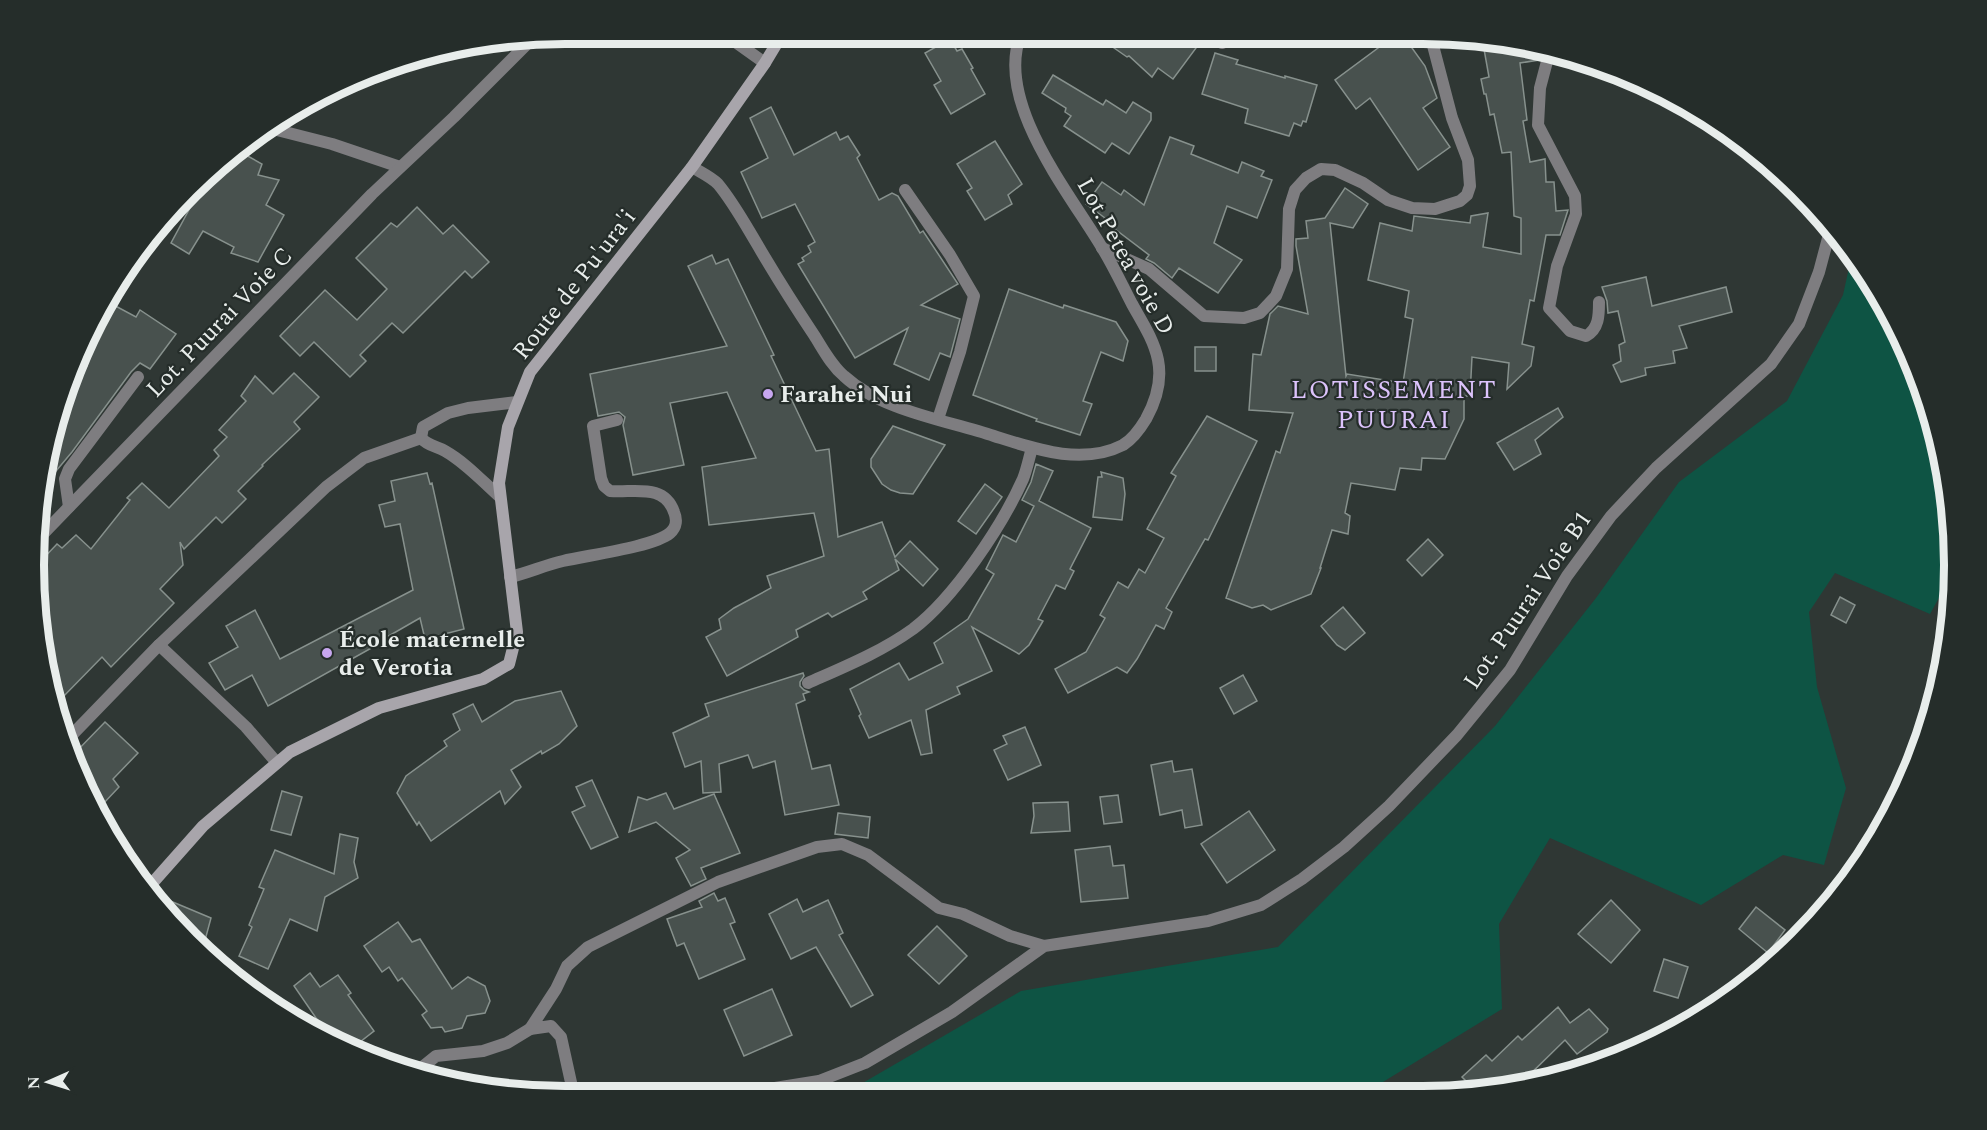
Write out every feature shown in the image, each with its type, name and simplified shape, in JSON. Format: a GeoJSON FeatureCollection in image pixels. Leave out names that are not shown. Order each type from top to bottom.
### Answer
{"type":"FeatureCollection","features":[{"type":"Feature","properties":{"kind":"main road","name":"Route de Pu'ura'i"},"geometry":{"type":"LineString","coordinates":[[152,883],[203,826],[290,752],[379,708],[483,679],[509,664],[517,632],[499,483],[508,427],[517,402],[530,372],[692,168],[776,44]]}},
{"type":"Feature","properties":{"kind":"street"},"geometry":{"type":"LineString","coordinates":[[738,44],[765,63]]}},
{"type":"Feature","properties":{"kind":"street","name":"Lot.Petea voie D"},"geometry":{"type":"LineString","coordinates":[[692,168],[716,182],[735,207],[829,359],[843,375],[872,395],[893,405],[1032,448],[1092,455],[1112,450],[1131,441],[1154,406],[1159,384],[1158,360],[1150,336],[1102,248],[1037,142],[1026,118],[1019,96],[1016,67],[1017,44]]}},
{"type":"Feature","properties":{"kind":"street"},"geometry":{"type":"LineString","coordinates":[[1102,248],[1149,269],[1204,316],[1244,318],[1260,313],[1276,296],[1287,269],[1289,209],[1295,190],[1306,178],[1321,169],[1335,170],[1362,183],[1388,200],[1413,208],[1435,209],[1460,201],[1467,195],[1470,186],[1468,160],[1452,118],[1433,44]]}},
{"type":"Feature","properties":{"kind":"street","name":"Lot. Puurai Voie C"},"geometry":{"type":"LineString","coordinates":[[45,532],[334,233],[526,45]]}},
{"type":"Feature","properties":{"kind":"street"},"geometry":{"type":"LineString","coordinates":[[1548,59],[1540,87],[1538,125],[1575,195],[1576,214],[1557,266],[1549,308],[1570,331],[1586,336],[1593,333],[1599,317],[1599,302]]}},
{"type":"Feature","properties":{"kind":"street"},"geometry":{"type":"LineString","coordinates":[[277,130],[332,144],[400,167]]}},
{"type":"Feature","properties":{"kind":"street"},"geometry":{"type":"LineString","coordinates":[[905,190],[950,255],[974,296],[960,352],[938,419]]}},
{"type":"Feature","properties":{"kind":"street","name":"Lot. Puurai Voie B1"},"geometry":{"type":"LineString","coordinates":[[530,1029],[567,966],[588,947],[718,882],[817,847],[842,844],[868,855],[939,908],[963,914],[1010,936],[1044,946],[1208,921],[1261,905],[1302,879],[1344,847],[1389,806],[1457,735],[1510,670],[1567,576],[1611,516],[1656,468],[1771,364],[1799,324],[1819,272],[1828,238]]}},
{"type":"Feature","properties":{"kind":"street","name":"Lot. Puurai Voie C"},"geometry":{"type":"LineString","coordinates":[[69,507],[65,479],[69,469],[138,377]]}},
{"type":"Feature","properties":{"kind":"street"},"geometry":{"type":"LineString","coordinates":[[421,438],[423,427],[448,413],[517,402]]}},
{"type":"Feature","properties":{"kind":"street"},"geometry":{"type":"LineString","coordinates":[[510,577],[562,561],[648,542],[669,534],[675,528],[676,518],[672,505],[668,499],[655,491],[610,491],[604,486],[593,426],[617,420]]}},
{"type":"Feature","properties":{"kind":"street"},"geometry":{"type":"LineString","coordinates":[[421,438],[426,444],[445,451],[477,474],[501,497]]}},
{"type":"Feature","properties":{"kind":"street"},"geometry":{"type":"LineString","coordinates":[[72,735],[159,645],[326,487],[364,458],[421,438]]}},
{"type":"Feature","properties":{"kind":"street"},"geometry":{"type":"LineString","coordinates":[[808,683],[887,646],[915,628],[937,606],[984,548],[1023,478],[1032,448]]}},
{"type":"Feature","properties":{"kind":"street"},"geometry":{"type":"LineString","coordinates":[[159,645],[246,727],[277,763]]}},
{"type":"Feature","properties":{"kind":"street","name":"Lot. Puurai Voie B1"},"geometry":{"type":"LineString","coordinates":[[788,1086],[819,1081],[865,1063],[952,1012],[1044,946]]}},
{"type":"Feature","properties":{"kind":"street"},"geometry":{"type":"LineString","coordinates":[[423,1067],[436,1056],[483,1051],[507,1043],[530,1029],[551,1026],[561,1037],[572,1086]]}},
{"type":"Feature","properties":{"kind":"green space"},"geometry":{"type":"Polygon","coordinates":[[[1849,266],[1890,334],[1916,397],[1926,430],[1939,497],[1944,565],[1942,591],[1930,614],[1835,573],[1809,612],[1817,687],[1846,788],[1824,865],[1783,855],[1701,905],[1550,838],[1499,924],[1502,1009],[1376,1086],[857,1086],[1021,991],[1278,947],[1495,726],[1596,598],[1679,482],[1787,401],[1843,295],[1849,266]]]}},
{"type":"Feature","properties":{"kind":"building"},"geometry":{"type":"Polygon","coordinates":[[[941,44],[953,44],[957,51],[962,49],[985,94],[951,114],[934,85],[941,81],[925,53],[941,44]]]}},
{"type":"Feature","properties":{"kind":"building"},"geometry":{"type":"Polygon","coordinates":[[[1108,44],[1199,44],[1173,79],[1158,68],[1152,77],[1129,56],[1127,57],[1108,44]]]}},
{"type":"Feature","properties":{"kind":"building"},"geometry":{"type":"Polygon","coordinates":[[[1384,44],[1409,44],[1425,66],[1437,98],[1423,108],[1450,147],[1418,170],[1370,98],[1356,109],[1335,80],[1384,44]]]}},
{"type":"Feature","properties":{"kind":"building"},"geometry":{"type":"Polygon","coordinates":[[[1484,47],[1540,57],[1539,60],[1520,63],[1527,120],[1523,121],[1530,162],[1545,159],[1546,182],[1554,182],[1556,211],[1568,210],[1560,235],[1546,235],[1534,301],[1530,300],[1522,344],[1534,347],[1531,366],[1507,389],[1509,363],[1472,357],[1470,396],[1464,396],[1464,419],[1445,459],[1422,458],[1421,470],[1400,468],[1395,490],[1351,483],[1345,513],[1350,516],[1348,534],[1332,530],[1311,594],[1271,610],[1263,605],[1252,608],[1226,598],[1276,451],[1280,453],[1293,413],[1249,410],[1253,354],[1261,355],[1270,314],[1278,306],[1308,314],[1296,246],[1296,239],[1308,238],[1306,221],[1325,218],[1345,188],[1368,204],[1353,228],[1330,223],[1346,376],[1347,374],[1403,383],[1413,319],[1405,317],[1409,291],[1368,280],[1380,223],[1412,231],[1414,216],[1470,223],[1471,216],[1488,213],[1483,247],[1521,254],[1521,218],[1514,216],[1511,152],[1502,153],[1494,114],[1490,115],[1481,79],[1489,77],[1484,47]]]}},
{"type":"Feature","properties":{"kind":"building"},"geometry":{"type":"Polygon","coordinates":[[[1215,53],[1238,60],[1236,64],[1317,85],[1306,122],[1303,121],[1301,126],[1294,123],[1289,136],[1245,123],[1248,109],[1202,94],[1215,53]]]}},
{"type":"Feature","properties":{"kind":"building"},"geometry":{"type":"Polygon","coordinates":[[[1053,75],[1103,105],[1106,100],[1126,113],[1133,102],[1151,113],[1151,120],[1129,154],[1112,143],[1105,153],[1064,126],[1071,116],[1065,112],[1066,108],[1042,93],[1053,75]]]}},
{"type":"Feature","properties":{"kind":"building"},"geometry":{"type":"Polygon","coordinates":[[[771,107],[794,155],[836,132],[840,140],[848,136],[860,155],[857,158],[879,200],[892,193],[898,196],[920,233],[923,231],[958,284],[921,305],[960,319],[950,357],[940,353],[929,380],[894,364],[908,328],[855,358],[798,264],[804,261],[802,258],[811,252],[808,246],[815,242],[795,204],[762,218],[741,172],[768,158],[750,118],[771,107]]]}},
{"type":"Feature","properties":{"kind":"building"},"geometry":{"type":"Polygon","coordinates":[[[1170,137],[1194,146],[1191,154],[1238,173],[1242,162],[1264,171],[1261,176],[1272,180],[1257,218],[1227,206],[1214,243],[1242,260],[1218,293],[1179,268],[1172,278],[1146,259],[1149,255],[1086,204],[1102,182],[1121,195],[1124,190],[1144,205],[1170,137]]]}},
{"type":"Feature","properties":{"kind":"building"},"geometry":{"type":"Polygon","coordinates":[[[995,141],[1022,184],[1008,195],[1012,204],[985,220],[967,191],[972,188],[957,164],[995,141]]]}},
{"type":"Feature","properties":{"kind":"building"},"geometry":{"type":"Polygon","coordinates":[[[244,154],[262,164],[258,175],[279,180],[266,205],[284,215],[258,262],[231,253],[234,247],[203,231],[189,254],[171,243],[191,206],[188,205],[221,173],[244,154]]]}},
{"type":"Feature","properties":{"kind":"building"},"geometry":{"type":"Polygon","coordinates":[[[417,207],[443,234],[453,225],[489,262],[472,278],[465,271],[403,333],[392,323],[360,355],[366,361],[350,377],[314,342],[300,356],[280,336],[325,290],[357,320],[387,289],[356,258],[391,223],[397,227],[417,207]]]}},
{"type":"Feature","properties":{"kind":"building"},"geometry":{"type":"Polygon","coordinates":[[[712,255],[716,264],[728,259],[774,355],[771,356],[816,451],[829,449],[838,537],[882,522],[895,557],[910,541],[938,569],[923,586],[895,559],[899,570],[863,592],[867,599],[832,617],[828,613],[796,630],[798,637],[727,676],[706,637],[721,629],[719,619],[771,588],[767,576],[824,556],[814,513],[709,525],[702,467],[756,458],[727,392],[670,403],[684,465],[633,475],[623,425],[625,417],[619,412],[598,416],[590,374],[727,346],[688,266],[712,255]]]}},
{"type":"Feature","properties":{"kind":"building"},"geometry":{"type":"Polygon","coordinates":[[[1646,277],[1652,306],[1726,287],[1732,312],[1679,326],[1687,348],[1673,351],[1675,363],[1645,368],[1646,375],[1621,382],[1613,365],[1621,361],[1619,345],[1625,342],[1618,311],[1608,313],[1602,287],[1646,277]]]}},
{"type":"Feature","properties":{"kind":"building"},"geometry":{"type":"Polygon","coordinates":[[[1009,289],[1063,308],[1064,305],[1116,322],[1128,341],[1123,361],[1101,352],[1083,401],[1092,404],[1080,435],[1036,421],[1037,419],[973,395],[1009,289]]]}},
{"type":"Feature","properties":{"kind":"building"},"geometry":{"type":"Polygon","coordinates":[[[113,305],[136,317],[140,310],[176,334],[150,369],[140,363],[131,372],[52,476],[61,430],[71,397],[79,376],[87,366],[84,363],[113,305]]]}},
{"type":"Feature","properties":{"kind":"building"},"geometry":{"type":"Polygon","coordinates":[[[1195,347],[1216,347],[1216,371],[1195,371],[1195,347]]]}},
{"type":"Feature","properties":{"kind":"building"},"geometry":{"type":"Polygon","coordinates":[[[294,373],[319,397],[294,422],[300,429],[238,491],[246,499],[222,523],[216,517],[184,549],[180,542],[183,565],[160,589],[174,603],[111,667],[102,657],[61,699],[48,633],[44,557],[57,544],[62,548],[76,535],[91,549],[130,500],[127,498],[142,483],[169,508],[219,456],[214,450],[227,437],[219,430],[246,401],[241,396],[255,376],[273,394],[294,373]]]}},
{"type":"Feature","properties":{"kind":"building"},"geometry":{"type":"Polygon","coordinates":[[[1558,408],[1563,417],[1535,440],[1541,454],[1514,470],[1497,443],[1558,408]]]}},
{"type":"Feature","properties":{"kind":"building"},"geometry":{"type":"Polygon","coordinates":[[[1207,416],[1257,441],[1208,540],[1205,539],[1166,608],[1172,612],[1164,629],[1156,625],[1127,673],[1117,667],[1068,693],[1055,669],[1086,652],[1105,618],[1100,615],[1118,582],[1128,588],[1139,569],[1145,573],[1164,538],[1147,529],[1176,476],[1171,473],[1207,416]]]}},
{"type":"Feature","properties":{"kind":"building"},"geometry":{"type":"Polygon","coordinates":[[[893,426],[945,445],[913,494],[891,490],[882,484],[871,467],[871,459],[893,426]]]}},
{"type":"Feature","properties":{"kind":"building"},"geometry":{"type":"Polygon","coordinates":[[[1036,464],[1053,471],[1039,501],[1091,528],[1070,569],[1074,571],[1065,589],[1056,585],[1038,619],[1043,621],[1029,645],[1019,654],[972,627],[992,671],[957,687],[960,694],[926,710],[932,753],[921,755],[911,720],[869,738],[850,689],[899,663],[909,680],[943,663],[934,643],[968,619],[994,574],[986,569],[1003,535],[1016,542],[1034,506],[1022,500],[1031,482],[1036,464]]]}},
{"type":"Feature","properties":{"kind":"building"},"geometry":{"type":"Polygon","coordinates":[[[1101,472],[1123,478],[1125,494],[1122,520],[1093,517],[1098,477],[1102,477],[1101,472]]]}},
{"type":"Feature","properties":{"kind":"building"},"geometry":{"type":"Polygon","coordinates":[[[427,473],[430,484],[432,483],[464,629],[425,639],[420,618],[268,706],[252,675],[225,690],[209,663],[238,647],[226,626],[255,610],[280,659],[413,590],[400,524],[385,527],[379,505],[395,501],[391,481],[427,473]]]}},
{"type":"Feature","properties":{"kind":"building"},"geometry":{"type":"Polygon","coordinates":[[[985,484],[1002,497],[976,534],[958,521],[985,484]]]}},
{"type":"Feature","properties":{"kind":"building"},"geometry":{"type":"Polygon","coordinates":[[[1428,539],[1443,555],[1422,576],[1407,560],[1428,539]]]}},
{"type":"Feature","properties":{"kind":"building"},"geometry":{"type":"Polygon","coordinates":[[[1840,597],[1855,605],[1846,623],[1831,615],[1840,597]]]}},
{"type":"Feature","properties":{"kind":"building"},"geometry":{"type":"Polygon","coordinates":[[[1343,607],[1365,633],[1345,650],[1337,645],[1321,626],[1343,607]]]}},
{"type":"Feature","properties":{"kind":"building"},"geometry":{"type":"Polygon","coordinates":[[[803,673],[800,686],[809,692],[803,694],[805,700],[796,704],[812,769],[830,765],[839,805],[785,815],[775,761],[753,768],[748,755],[719,764],[721,792],[703,793],[701,761],[685,767],[673,733],[709,716],[705,704],[803,673]]]}},
{"type":"Feature","properties":{"kind":"building"},"geometry":{"type":"Polygon","coordinates":[[[1243,675],[1257,701],[1234,714],[1220,688],[1243,675]]]}},
{"type":"Feature","properties":{"kind":"building"},"geometry":{"type":"Polygon","coordinates":[[[561,691],[577,726],[559,744],[542,754],[541,751],[511,770],[521,787],[505,804],[500,791],[431,841],[419,822],[417,825],[397,793],[406,776],[447,746],[444,741],[460,730],[453,714],[473,704],[482,722],[515,701],[561,691]]]}},
{"type":"Feature","properties":{"kind":"building"},"geometry":{"type":"Polygon","coordinates":[[[105,722],[138,753],[113,779],[119,787],[103,804],[97,796],[77,750],[105,722]]]}},
{"type":"Feature","properties":{"kind":"building"},"geometry":{"type":"Polygon","coordinates":[[[1025,727],[1041,765],[1008,780],[994,750],[1007,744],[1003,736],[1025,727]]]}},
{"type":"Feature","properties":{"kind":"building"},"geometry":{"type":"Polygon","coordinates":[[[1172,761],[1174,772],[1192,769],[1202,825],[1185,828],[1182,810],[1160,815],[1151,765],[1172,761]]]}},
{"type":"Feature","properties":{"kind":"building"},"geometry":{"type":"Polygon","coordinates":[[[592,780],[618,837],[591,849],[572,812],[585,806],[576,787],[592,780]]]}},
{"type":"Feature","properties":{"kind":"building"},"geometry":{"type":"Polygon","coordinates":[[[282,791],[302,797],[291,835],[271,830],[282,791]]]}},
{"type":"Feature","properties":{"kind":"building"},"geometry":{"type":"Polygon","coordinates":[[[666,793],[674,809],[714,794],[740,853],[701,868],[706,879],[691,886],[676,858],[690,850],[656,822],[629,832],[638,797],[647,800],[666,793]]]}},
{"type":"Feature","properties":{"kind":"building"},"geometry":{"type":"Polygon","coordinates":[[[1118,795],[1122,822],[1104,824],[1100,797],[1118,795]]]}},
{"type":"Feature","properties":{"kind":"building"},"geometry":{"type":"Polygon","coordinates":[[[1068,802],[1070,831],[1031,833],[1034,816],[1033,803],[1068,802]]]}},
{"type":"Feature","properties":{"kind":"building"},"geometry":{"type":"Polygon","coordinates":[[[1249,811],[1275,850],[1227,883],[1201,844],[1249,811]]]}},
{"type":"Feature","properties":{"kind":"building"},"geometry":{"type":"Polygon","coordinates":[[[838,813],[870,817],[868,838],[835,834],[838,813]]]}},
{"type":"Feature","properties":{"kind":"building"},"geometry":{"type":"Polygon","coordinates":[[[340,834],[358,838],[354,862],[358,878],[325,897],[317,931],[290,919],[268,969],[239,956],[252,927],[249,925],[264,889],[259,887],[275,850],[334,874],[340,834]]]}},
{"type":"Feature","properties":{"kind":"building"},"geometry":{"type":"Polygon","coordinates":[[[1110,846],[1113,866],[1124,865],[1128,898],[1081,902],[1075,850],[1110,846]]]}},
{"type":"Feature","properties":{"kind":"building"},"geometry":{"type":"Polygon","coordinates":[[[714,893],[718,901],[725,898],[735,922],[730,924],[745,959],[699,979],[684,943],[677,946],[667,919],[702,907],[699,901],[714,893]]]}},
{"type":"Feature","properties":{"kind":"building"},"geometry":{"type":"Polygon","coordinates":[[[797,899],[803,912],[828,900],[843,933],[839,935],[873,995],[851,1007],[816,947],[791,959],[769,914],[797,899]]]}},
{"type":"Feature","properties":{"kind":"building"},"geometry":{"type":"Polygon","coordinates":[[[168,900],[211,918],[205,942],[196,934],[167,902],[168,900]]]}},
{"type":"Feature","properties":{"kind":"building"},"geometry":{"type":"Polygon","coordinates":[[[1611,900],[1640,930],[1611,963],[1578,934],[1611,900]]]}},
{"type":"Feature","properties":{"kind":"building"},"geometry":{"type":"Polygon","coordinates":[[[1756,907],[1785,930],[1768,953],[1739,929],[1756,907]]]}},
{"type":"Feature","properties":{"kind":"building"},"geometry":{"type":"Polygon","coordinates":[[[398,922],[412,942],[420,939],[452,989],[468,977],[485,986],[490,1001],[485,1013],[467,1016],[462,1028],[445,1032],[442,1027],[431,1028],[422,1015],[427,1011],[402,978],[398,981],[389,967],[382,972],[364,946],[398,922]]]}},
{"type":"Feature","properties":{"kind":"building"},"geometry":{"type":"Polygon","coordinates":[[[937,926],[967,956],[939,984],[908,955],[937,926]]]}},
{"type":"Feature","properties":{"kind":"building"},"geometry":{"type":"Polygon","coordinates":[[[1664,959],[1688,967],[1678,998],[1654,991],[1664,959]]]}},
{"type":"Feature","properties":{"kind":"building"},"geometry":{"type":"Polygon","coordinates":[[[310,973],[320,987],[338,975],[351,993],[348,995],[374,1031],[358,1044],[326,1029],[294,986],[310,973]]]}},
{"type":"Feature","properties":{"kind":"building"},"geometry":{"type":"Polygon","coordinates":[[[772,989],[792,1035],[744,1056],[724,1010],[772,989]]]}},
{"type":"Feature","properties":{"kind":"building"},"geometry":{"type":"Polygon","coordinates":[[[1558,1007],[1570,1023],[1589,1009],[1608,1029],[1577,1054],[1565,1040],[1529,1075],[1469,1084],[1462,1077],[1486,1055],[1492,1061],[1518,1036],[1522,1040],[1558,1007]]]}},
{"type":"Feature","properties":{"kind":"place","name":"Farahei Nui"},"geometry":{"type":"Point","coordinates":[768,394]}},
{"type":"Feature","properties":{"kind":"place","name":"École maternelle de Verotia"},"geometry":{"type":"Point","coordinates":[327,653]}},
{"type":"Feature","properties":{"kind":"district","name":"LOTISSEMENT PUURAI"},"geometry":{"type":"Point","coordinates":[1394,404]}}]}
